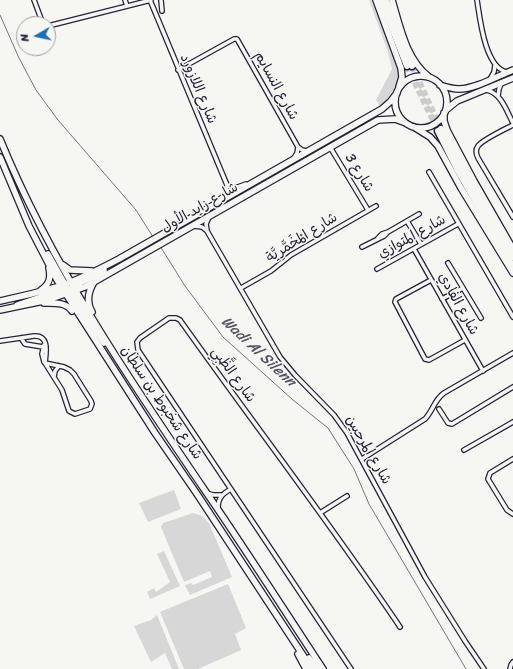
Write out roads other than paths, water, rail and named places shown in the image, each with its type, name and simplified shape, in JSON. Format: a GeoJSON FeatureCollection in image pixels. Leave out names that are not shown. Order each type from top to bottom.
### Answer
{"type":"FeatureCollection","features":[{"type":"Feature","properties":{"kind":"highway"},"geometry":{"type":"LineString","coordinates":[[381,0],[409,66],[386,0]]}},
{"type":"Feature","properties":{"kind":"highway"},"geometry":{"type":"LineString","coordinates":[[513,257],[440,130],[460,175],[513,267]]}},
{"type":"Feature","properties":{"kind":"main road"},"geometry":{"type":"LineString","coordinates":[[376,0],[401,68],[402,77],[395,103],[399,116],[406,123],[430,137],[438,146],[513,273]]}},
{"type":"Feature","properties":{"kind":"main road"},"geometry":{"type":"LineString","coordinates":[[392,0],[412,58],[420,69],[440,85],[452,89],[464,89],[513,70]]}},
{"type":"Feature","properties":{"kind":"main road"},"geometry":{"type":"LineString","coordinates":[[398,92],[404,83],[414,77],[423,76],[431,78]]}},
{"type":"Feature","properties":{"kind":"main road"},"geometry":{"type":"LineString","coordinates":[[414,127],[424,128],[434,125],[445,111],[457,100],[513,78]]}},
{"type":"Feature","properties":{"kind":"main road"},"geometry":{"type":"LineString","coordinates":[[440,85],[446,97],[444,121],[447,130],[513,249]]}},
{"type":"Feature","properties":{"kind":"main road","name":"شارع زايد الأول"},"geometry":{"type":"LineString","coordinates":[[0,310],[34,304],[68,288],[97,270],[138,249],[382,109],[391,102],[398,92]]}},
{"type":"Feature","properties":{"kind":"main road","name":"شارع زايد الأول"},"geometry":{"type":"LineString","coordinates":[[0,301],[38,292],[68,288],[95,282],[378,120],[395,119],[406,123]]}},
{"type":"Feature","properties":{"kind":"main road","name":"شارع شخبوط بن سلطان"},"geometry":{"type":"LineString","coordinates":[[0,139],[26,197],[56,256],[68,288],[85,325],[158,438],[312,669]]}},
{"type":"Feature","properties":{"kind":"main road","name":"شارع شخبوط بن سلطان"},"geometry":{"type":"LineString","coordinates":[[0,157],[29,226],[48,262],[112,351],[323,669]]}},
{"type":"Feature","properties":{"kind":"main road"},"geometry":{"type":"LineString","coordinates":[[29,226],[43,245],[68,288]]}},
{"type":"Feature","properties":{"kind":"main road"},"geometry":{"type":"LineString","coordinates":[[56,256],[70,270],[81,272],[97,270]]}},
{"type":"Feature","properties":{"kind":"main road"},"geometry":{"type":"LineString","coordinates":[[12,308],[21,302],[68,288],[111,266],[119,259]]}},
{"type":"Feature","properties":{"kind":"main road"},"geometry":{"type":"LineString","coordinates":[[38,292],[46,287],[49,281],[50,276],[48,262]]}},
{"type":"Feature","properties":{"kind":"main road"},"geometry":{"type":"LineString","coordinates":[[95,282],[89,292],[88,305],[112,351]]}},
{"type":"Feature","properties":{"kind":"main road"},"geometry":{"type":"LineString","coordinates":[[34,304],[52,303],[67,306],[79,321],[85,325]]}},
{"type":"Feature","properties":{"kind":"main road"},"geometry":{"type":"LineString","coordinates":[[296,644],[299,655],[306,669]]}},
{"type":"Feature","properties":{"kind":"main road"},"geometry":{"type":"LineString","coordinates":[[301,652],[306,655],[317,669]]}},
{"type":"Feature","properties":{"kind":"street"},"geometry":{"type":"LineString","coordinates":[[34,0],[40,16]]}},
{"type":"Feature","properties":{"kind":"street"},"geometry":{"type":"LineString","coordinates":[[125,0],[127,6]]}},
{"type":"Feature","properties":{"kind":"street"},"geometry":{"type":"LineString","coordinates":[[56,24],[150,0]]}},
{"type":"Feature","properties":{"kind":"street","name":"شارع اللازورد"},"geometry":{"type":"LineString","coordinates":[[150,0],[227,186]]}},
{"type":"Feature","properties":{"kind":"street"},"geometry":{"type":"LineString","coordinates":[[161,0],[162,11]]}},
{"type":"Feature","properties":{"kind":"street"},"geometry":{"type":"LineString","coordinates":[[477,0],[484,40],[494,65],[494,72],[490,79]]}},
{"type":"Feature","properties":{"kind":"street","name":"شارع النسايم"},"geometry":{"type":"LineString","coordinates":[[178,70],[234,39],[237,39],[298,147]]}},
{"type":"Feature","properties":{"kind":"street"},"geometry":{"type":"LineString","coordinates":[[494,65],[500,70],[507,72]]}},
{"type":"Feature","properties":{"kind":"street"},"geometry":{"type":"LineString","coordinates":[[498,96],[502,82]]}},
{"type":"Feature","properties":{"kind":"street"},"geometry":{"type":"LineString","coordinates":[[485,90],[492,91],[498,96],[513,124],[482,142],[476,151],[478,158],[513,217]]}},
{"type":"Feature","properties":{"kind":"street"},"geometry":{"type":"LineString","coordinates":[[291,161],[296,156],[298,147],[308,152]]}},
{"type":"Feature","properties":{"kind":"street","name":"شارع 3"},"geometry":{"type":"LineString","coordinates":[[330,147],[368,210]]}},
{"type":"Feature","properties":{"kind":"street"},"geometry":{"type":"LineString","coordinates":[[429,172],[513,317]]}},
{"type":"Feature","properties":{"kind":"street"},"geometry":{"type":"LineString","coordinates":[[212,206],[226,194],[227,186],[235,188],[258,180]]}},
{"type":"Feature","properties":{"kind":"street","name":"شارع المْخَمَّرِيَّة"},"geometry":{"type":"LineString","coordinates":[[241,288],[271,271],[291,255],[376,206]]}},
{"type":"Feature","properties":{"kind":"street"},"geometry":{"type":"LineString","coordinates":[[362,247],[384,236],[388,232],[419,214]]}},
{"type":"Feature","properties":{"kind":"street"},"geometry":{"type":"LineString","coordinates":[[207,231],[206,224],[211,216]]}},
{"type":"Feature","properties":{"kind":"street"},"geometry":{"type":"LineString","coordinates":[[407,221],[421,244]]}},
{"type":"Feature","properties":{"kind":"street","name":"شارع المتوازي"},"geometry":{"type":"LineString","coordinates":[[377,269],[458,224]]}},
{"type":"Feature","properties":{"kind":"street"},"geometry":{"type":"LineString","coordinates":[[193,226],[200,226],[207,231]]}},
{"type":"Feature","properties":{"kind":"street","name":"شارع المرحبين"},"geometry":{"type":"LineString","coordinates":[[207,231],[283,361],[334,415],[348,433],[429,583],[484,669]]}},
{"type":"Feature","properties":{"kind":"street","name":"شارع الفادي"},"geometry":{"type":"LineString","coordinates":[[414,249],[483,371]]}},
{"type":"Feature","properties":{"kind":"street"},"geometry":{"type":"LineString","coordinates":[[448,263],[481,318]]}},
{"type":"Feature","properties":{"kind":"street"},"geometry":{"type":"LineString","coordinates":[[431,280],[396,299],[395,302],[425,359],[429,360],[465,340]]}},
{"type":"Feature","properties":{"kind":"street"},"geometry":{"type":"LineString","coordinates":[[442,299],[463,288]]}},
{"type":"Feature","properties":{"kind":"street","name":"شارع الظَّبِي"},"geometry":{"type":"LineString","coordinates":[[351,669],[137,348],[137,342],[140,338],[171,318],[180,320],[320,513],[400,627]]}},
{"type":"Feature","properties":{"kind":"street"},"geometry":{"type":"LineString","coordinates":[[0,342],[37,336],[42,338],[46,343],[45,363]]}},
{"type":"Feature","properties":{"kind":"street"},"geometry":{"type":"LineString","coordinates":[[21,338],[25,344],[43,347]]}},
{"type":"Feature","properties":{"kind":"street"},"geometry":{"type":"LineString","coordinates":[[45,363],[67,368],[74,374],[91,401],[90,409],[75,414],[70,412],[67,408],[62,390],[45,363],[42,354],[43,347],[46,343]]}},
{"type":"Feature","properties":{"kind":"street"},"geometry":{"type":"LineString","coordinates":[[362,459],[421,422],[428,416],[437,399],[441,395],[513,353]]}},
{"type":"Feature","properties":{"kind":"street"},"geometry":{"type":"LineString","coordinates":[[54,377],[55,371],[59,366]]}},
{"type":"Feature","properties":{"kind":"street"},"geometry":{"type":"LineString","coordinates":[[439,409],[451,424],[513,387]]}},
{"type":"Feature","properties":{"kind":"street"},"geometry":{"type":"LineString","coordinates":[[464,450],[513,422]]}},
{"type":"Feature","properties":{"kind":"street"},"geometry":{"type":"LineString","coordinates":[[513,459],[490,473],[488,479],[507,510],[513,514]]}},
{"type":"Feature","properties":{"kind":"street"},"geometry":{"type":"LineString","coordinates":[[206,492],[213,495],[221,495],[230,489]]}},
{"type":"Feature","properties":{"kind":"street"},"geometry":{"type":"LineString","coordinates":[[219,511],[218,503],[221,495]]}},
{"type":"Feature","properties":{"kind":"street"},"geometry":{"type":"LineString","coordinates":[[320,513],[347,496]]}},
{"type":"Feature","properties":{"kind":"street"},"geometry":{"type":"LineString","coordinates":[[510,669],[510,665],[513,662]]}},
{"type":"Feature","properties":{"kind":"waterway","name":"Wadi Al Silenn"},"geometry":{"type":"LineString","coordinates":[[0,15],[19,58],[36,90],[58,120],[136,210],[153,237]]}},
{"type":"Feature","properties":{"kind":"waterway","name":"Wadi Al Silenn"},"geometry":{"type":"LineString","coordinates":[[160,246],[185,286],[223,337],[293,400],[328,428],[354,469],[369,504],[466,669]]}},
{"type":"Feature","properties":{"kind":"tunnel"},"geometry":{"type":"LineString","coordinates":[[407,66],[438,131]]}},
{"type":"Feature","properties":{"kind":"tunnel"},"geometry":{"type":"LineString","coordinates":[[412,66],[441,129]]}}]}
